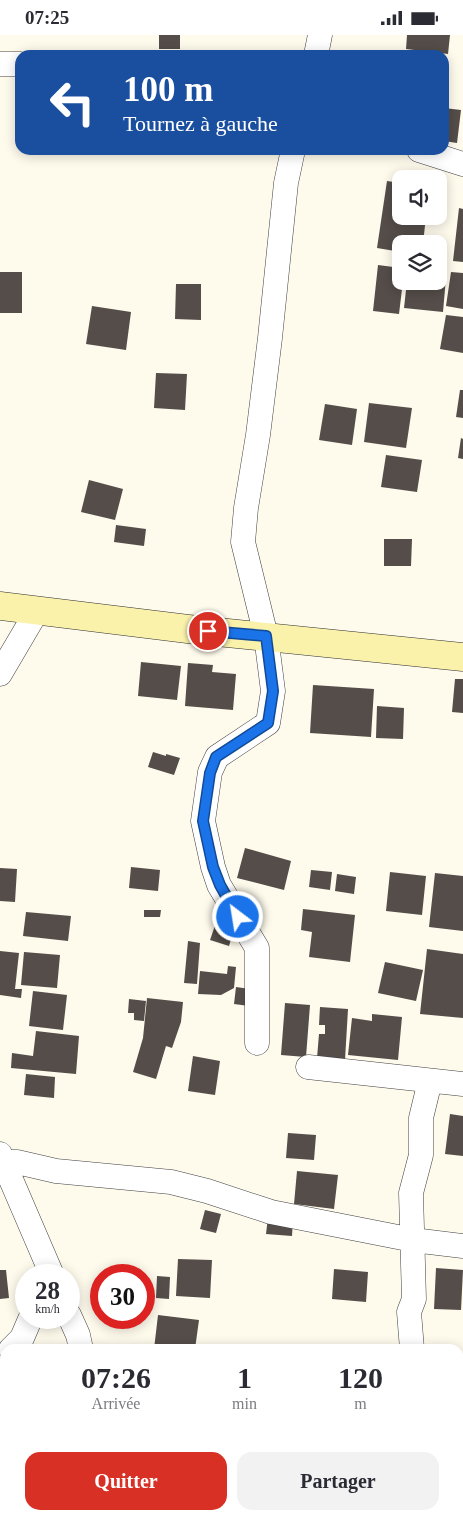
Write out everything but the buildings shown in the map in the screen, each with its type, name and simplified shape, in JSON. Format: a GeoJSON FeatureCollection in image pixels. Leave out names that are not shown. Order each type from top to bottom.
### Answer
{"type":"FeatureCollection","features":[{"type":"Feature","properties":{"kind":"main road"},"geometry":{"type":"LineString","coordinates":[[0,606],[188,629],[463,657]]}},
{"type":"Feature","properties":{"kind":"street"},"geometry":{"type":"LineString","coordinates":[[317,50],[320,35]]}},
{"type":"Feature","properties":{"kind":"street"},"geometry":{"type":"LineString","coordinates":[[0,64],[15,64]]}},
{"type":"Feature","properties":{"kind":"street"},"geometry":{"type":"LineString","coordinates":[[257,1043],[257,948],[220,885],[213,867],[203,821],[210,773],[216,757],[268,723],[273,691],[266,636],[243,542],[246,508],[269,348],[286,183],[292,155]]}},
{"type":"Feature","properties":{"kind":"street"},"geometry":{"type":"LineString","coordinates":[[435,155],[463,164]]}},
{"type":"Feature","properties":{"kind":"street"},"geometry":{"type":"LineString","coordinates":[[0,674],[37,611]]}},
{"type":"Feature","properties":{"kind":"street"},"geometry":{"type":"LineString","coordinates":[[308,1067],[463,1084]]}},
{"type":"Feature","properties":{"kind":"street"},"geometry":{"type":"LineString","coordinates":[[412,1344],[409,1313],[414,1299],[412,1193],[421,1155],[421,1118],[430,1081]]}},
{"type":"Feature","properties":{"kind":"street"},"geometry":{"type":"LineString","coordinates":[[1,1158],[56,1171],[171,1182],[208,1191],[271,1212],[413,1241],[463,1246]]}},
{"type":"Feature","properties":{"kind":"street"},"geometry":{"type":"LineString","coordinates":[[1,1158],[47,1264]]}},
{"type":"Feature","properties":{"kind":"street"},"geometry":{"type":"LineString","coordinates":[[36,1264],[37,1241]]}},
{"type":"Feature","properties":{"kind":"street"},"geometry":{"type":"LineString","coordinates":[[16,1344],[22,1338],[25,1329]]}},
{"type":"Feature","properties":{"kind":"street"},"geometry":{"type":"LineString","coordinates":[[75,1329],[80,1344]]}},
{"type":"Feature","properties":{"kind":"route"},"geometry":{"type":"LineString","coordinates":[[208,631],[266,636],[273,691],[268,723],[216,757],[210,773],[203,821],[213,867],[220,885],[238,917]]}}]}
